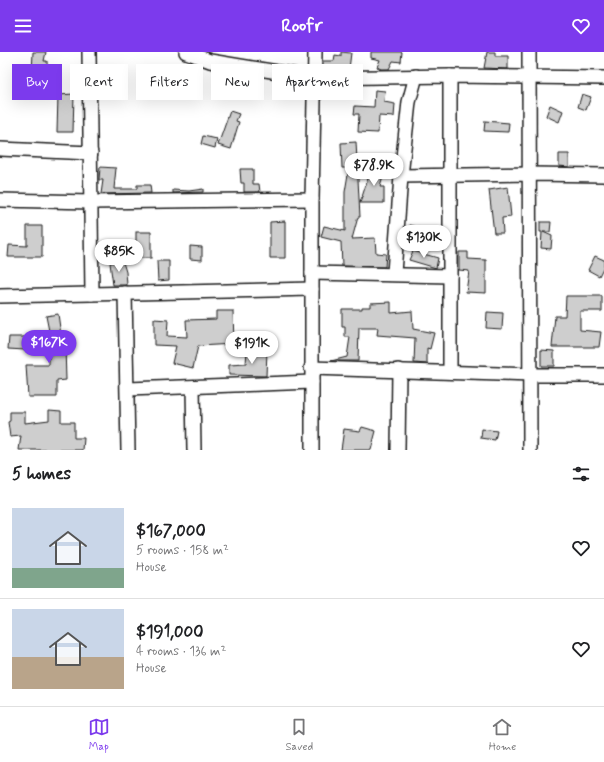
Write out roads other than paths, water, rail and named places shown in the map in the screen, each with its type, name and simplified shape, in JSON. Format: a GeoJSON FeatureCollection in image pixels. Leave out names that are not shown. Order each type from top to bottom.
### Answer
{"type":"FeatureCollection","features":[{"type":"Feature","properties":{"kind":"street"},"geometry":{"type":"LineString","coordinates":[[89,52],[92,294]]}},
{"type":"Feature","properties":{"kind":"street"},"geometry":{"type":"LineString","coordinates":[[186,52],[210,61],[272,71]]}},
{"type":"Feature","properties":{"kind":"street"},"geometry":{"type":"LineString","coordinates":[[315,52],[315,64]]}},
{"type":"Feature","properties":{"kind":"street"},"geometry":{"type":"LineString","coordinates":[[529,52],[530,450]]}},
{"type":"Feature","properties":{"kind":"street"},"geometry":{"type":"LineString","coordinates":[[394,273],[401,176],[409,102],[416,76]]}},
{"type":"Feature","properties":{"kind":"street"},"geometry":{"type":"LineString","coordinates":[[363,77],[450,76],[604,78]]}},
{"type":"Feature","properties":{"kind":"street"},"geometry":{"type":"LineString","coordinates":[[450,76],[450,372]]}},
{"type":"Feature","properties":{"kind":"street"},"geometry":{"type":"LineString","coordinates":[[312,450],[312,199],[314,100]]}},
{"type":"Feature","properties":{"kind":"street"},"geometry":{"type":"LineString","coordinates":[[0,149],[90,153]]}},
{"type":"Feature","properties":{"kind":"street"},"geometry":{"type":"LineString","coordinates":[[401,176],[529,174],[604,175]]}},
{"type":"Feature","properties":{"kind":"street"},"geometry":{"type":"LineString","coordinates":[[0,200],[91,202],[312,199]]}},
{"type":"Feature","properties":{"kind":"street"},"geometry":{"type":"LineString","coordinates":[[312,273],[394,273],[450,276]]}},
{"type":"Feature","properties":{"kind":"street"},"geometry":{"type":"LineString","coordinates":[[0,296],[312,288]]}},
{"type":"Feature","properties":{"kind":"street"},"geometry":{"type":"LineString","coordinates":[[125,293],[128,450]]}},
{"type":"Feature","properties":{"kind":"street"},"geometry":{"type":"LineString","coordinates":[[312,368],[531,375],[604,375]]}},
{"type":"Feature","properties":{"kind":"street"},"geometry":{"type":"LineString","coordinates":[[398,450],[399,370]]}},
{"type":"Feature","properties":{"kind":"street"},"geometry":{"type":"LineString","coordinates":[[128,389],[312,382]]}},
{"type":"Feature","properties":{"kind":"street"},"geometry":{"type":"LineString","coordinates":[[193,387],[194,450]]}}]}
